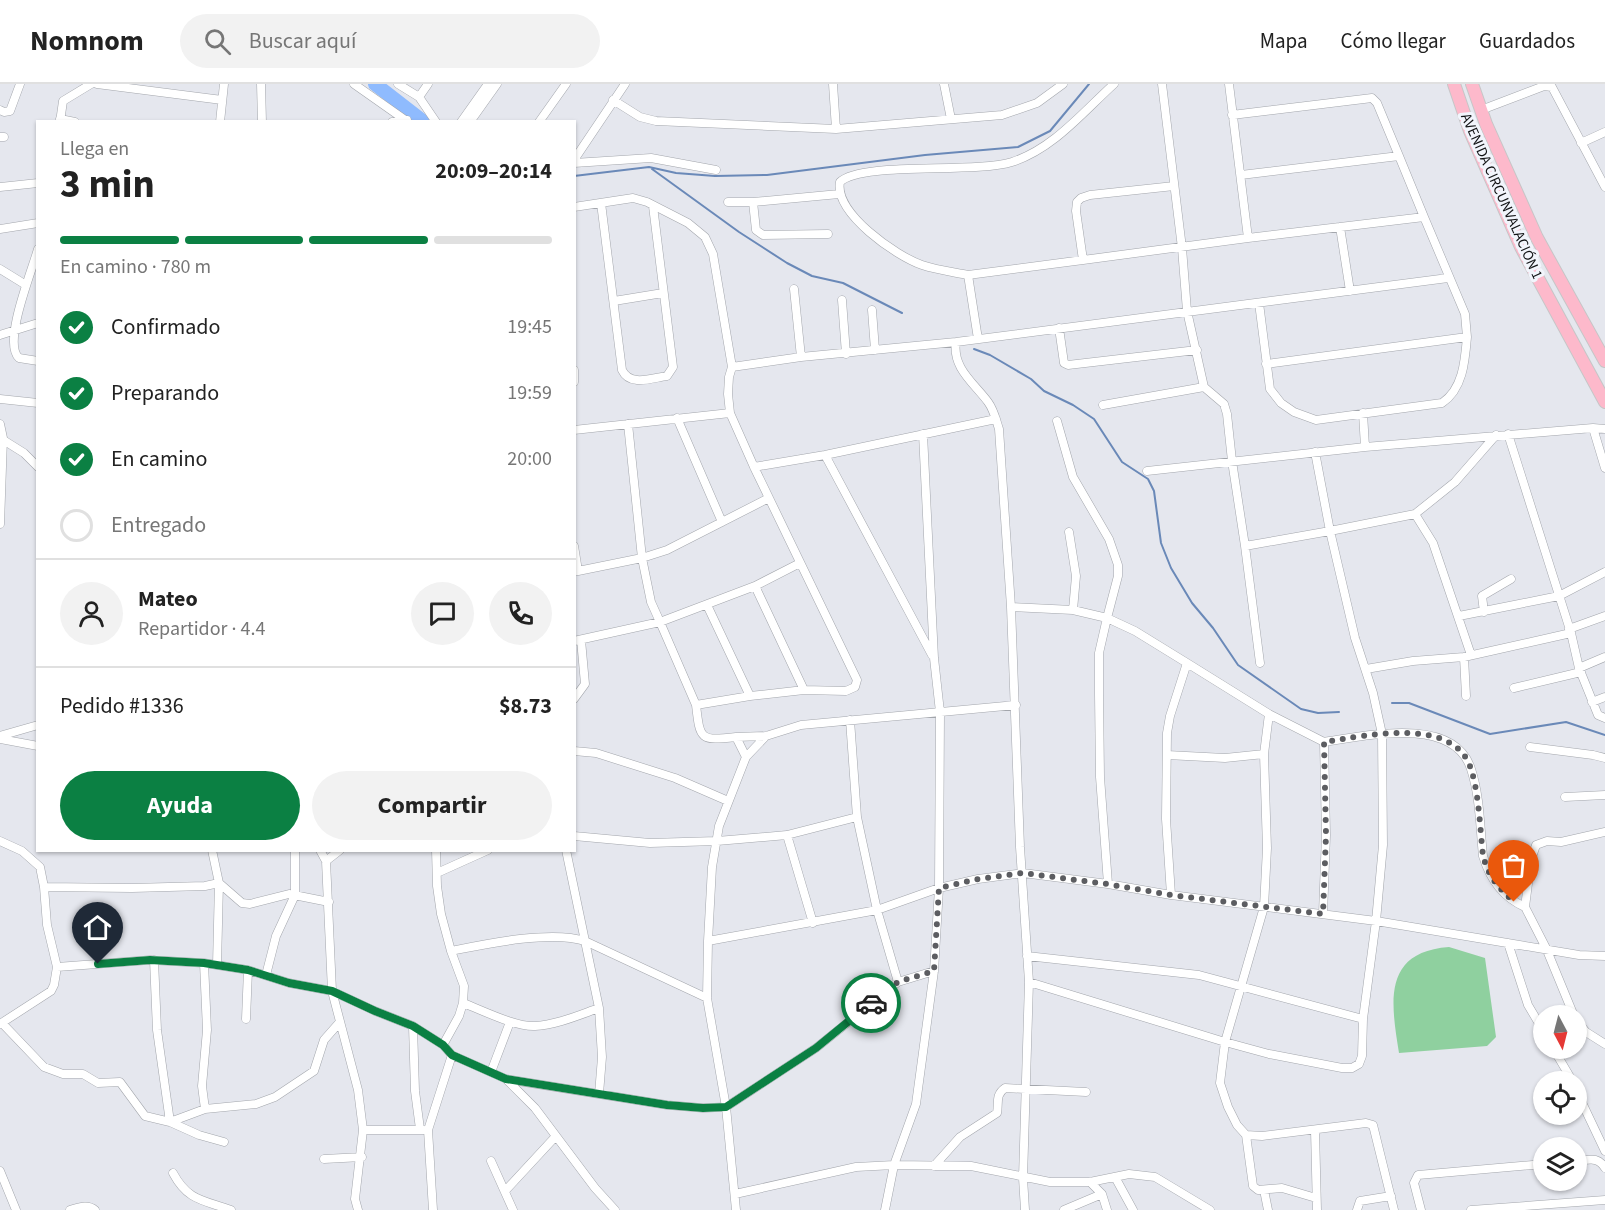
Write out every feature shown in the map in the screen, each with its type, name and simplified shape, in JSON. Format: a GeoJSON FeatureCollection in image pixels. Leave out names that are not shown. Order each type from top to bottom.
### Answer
{"type":"FeatureCollection","features":[{"type":"Feature","properties":{"kind":"main road","name":"AVENIDA CIRCUNVALACIÓN 1"},"geometry":{"type":"LineString","coordinates":[[1454,84],[1470,131],[1521,247],[1605,402]]}},
{"type":"Feature","properties":{"kind":"main road","name":"AVENIDA CIRCUNVALACIÓN 1"},"geometry":{"type":"LineString","coordinates":[[1472,84],[1481,110],[1537,238],[1605,361]]}},
{"type":"Feature","properties":{"kind":"street"},"geometry":{"type":"LineString","coordinates":[[0,110],[10,111],[20,84]]}},
{"type":"Feature","properties":{"kind":"street"},"geometry":{"type":"LineString","coordinates":[[60,120],[63,101],[91,84]]}},
{"type":"Feature","properties":{"kind":"street"},"geometry":{"type":"LineString","coordinates":[[97,84],[222,100]]}},
{"type":"Feature","properties":{"kind":"street"},"geometry":{"type":"LineString","coordinates":[[220,120],[224,84]]}},
{"type":"Feature","properties":{"kind":"street"},"geometry":{"type":"LineString","coordinates":[[261,84],[262,120]]}},
{"type":"Feature","properties":{"kind":"street"},"geometry":{"type":"LineString","coordinates":[[354,84],[406,120]]}},
{"type":"Feature","properties":{"kind":"street"},"geometry":{"type":"LineString","coordinates":[[398,84],[419,97],[435,120]]}},
{"type":"Feature","properties":{"kind":"street"},"geometry":{"type":"LineString","coordinates":[[419,97],[428,84]]}},
{"type":"Feature","properties":{"kind":"street"},"geometry":{"type":"LineString","coordinates":[[462,120],[488,84]]}},
{"type":"Feature","properties":{"kind":"street"},"geometry":{"type":"LineString","coordinates":[[471,120],[497,84]]}},
{"type":"Feature","properties":{"kind":"street"},"geometry":{"type":"LineString","coordinates":[[540,120],[566,84]]}},
{"type":"Feature","properties":{"kind":"street"},"geometry":{"type":"LineString","coordinates":[[576,158],[625,84]]}},
{"type":"Feature","properties":{"kind":"street"},"geometry":{"type":"LineString","coordinates":[[833,84],[837,129]]}},
{"type":"Feature","properties":{"kind":"street"},"geometry":{"type":"LineString","coordinates":[[944,84],[951,119]]}},
{"type":"Feature","properties":{"kind":"street"},"geometry":{"type":"LineString","coordinates":[[614,100],[640,117],[656,121],[837,129],[1002,115],[1037,103],[1063,84]]}},
{"type":"Feature","properties":{"kind":"street"},"geometry":{"type":"LineString","coordinates":[[1114,84],[1056,137],[1020,159],[968,169],[862,173],[843,179],[839,186],[839,194],[858,222],[893,250],[921,264],[968,275],[1424,217]]}},
{"type":"Feature","properties":{"kind":"street"},"geometry":{"type":"LineString","coordinates":[[1162,84],[1182,248],[1187,311],[1204,387],[1224,404],[1227,414],[1260,663]]}},
{"type":"Feature","properties":{"kind":"street"},"geometry":{"type":"LineString","coordinates":[[1229,84],[1248,238]]}},
{"type":"Feature","properties":{"kind":"street"},"geometry":{"type":"LineString","coordinates":[[1481,110],[1544,86],[1552,87],[1605,187]]}},
{"type":"Feature","properties":{"kind":"street"},"geometry":{"type":"LineString","coordinates":[[1232,115],[1372,98],[1377,103],[1448,278],[1465,314],[1467,338],[1464,369],[1454,392],[1442,403],[1316,420],[1294,412],[1281,403],[1270,389],[1259,303]]}},
{"type":"Feature","properties":{"kind":"street"},"geometry":{"type":"LineString","coordinates":[[1581,143],[1605,132]]}},
{"type":"Feature","properties":{"kind":"street"},"geometry":{"type":"LineString","coordinates":[[1241,175],[1399,156]]}},
{"type":"Feature","properties":{"kind":"street"},"geometry":{"type":"LineString","coordinates":[[576,161],[651,158],[716,170]]}},
{"type":"Feature","properties":{"kind":"street"},"geometry":{"type":"LineString","coordinates":[[0,187],[36,183]]}},
{"type":"Feature","properties":{"kind":"street"},"geometry":{"type":"LineString","coordinates":[[1083,260],[1076,210],[1077,202],[1081,198],[1090,195],[1174,186]]}},
{"type":"Feature","properties":{"kind":"street"},"geometry":{"type":"LineString","coordinates":[[728,202],[839,194]]}},
{"type":"Feature","properties":{"kind":"street"},"geometry":{"type":"LineString","coordinates":[[576,207],[633,198],[647,202],[688,223],[705,237],[713,254],[732,367],[728,394],[730,413],[857,680],[855,687],[846,692],[804,690],[696,705]]}},
{"type":"Feature","properties":{"kind":"street"},"geometry":{"type":"LineString","coordinates":[[753,202],[756,230],[763,235],[828,234]]}},
{"type":"Feature","properties":{"kind":"street"},"geometry":{"type":"LineString","coordinates":[[601,203],[621,360],[625,376],[633,381],[667,376],[673,367],[653,206]]}},
{"type":"Feature","properties":{"kind":"street"},"geometry":{"type":"LineString","coordinates":[[0,229],[36,223]]}},
{"type":"Feature","properties":{"kind":"street"},"geometry":{"type":"LineString","coordinates":[[1340,227],[1350,291]]}},
{"type":"Feature","properties":{"kind":"street"},"geometry":{"type":"LineString","coordinates":[[0,269],[26,285]]}},
{"type":"Feature","properties":{"kind":"street"},"geometry":{"type":"LineString","coordinates":[[34,275],[26,285],[14,330],[14,350],[17,356],[23,359],[36,361]]}},
{"type":"Feature","properties":{"kind":"street"},"geometry":{"type":"LineString","coordinates":[[968,275],[978,339]]}},
{"type":"Feature","properties":{"kind":"street"},"geometry":{"type":"LineString","coordinates":[[732,367],[801,357],[956,342],[1448,278]]}},
{"type":"Feature","properties":{"kind":"street"},"geometry":{"type":"LineString","coordinates":[[794,289],[801,357]]}},
{"type":"Feature","properties":{"kind":"street"},"geometry":{"type":"LineString","coordinates":[[614,301],[663,293]]}},
{"type":"Feature","properties":{"kind":"street"},"geometry":{"type":"LineString","coordinates":[[842,300],[846,354]]}},
{"type":"Feature","properties":{"kind":"street"},"geometry":{"type":"LineString","coordinates":[[872,310],[875,350]]}},
{"type":"Feature","properties":{"kind":"street"},"geometry":{"type":"LineString","coordinates":[[0,335],[36,324]]}},
{"type":"Feature","properties":{"kind":"street"},"geometry":{"type":"LineString","coordinates":[[1059,328],[1064,363],[1068,365],[1197,350]]}},
{"type":"Feature","properties":{"kind":"street"},"geometry":{"type":"LineString","coordinates":[[1266,364],[1467,338]]}},
{"type":"Feature","properties":{"kind":"street"},"geometry":{"type":"LineString","coordinates":[[956,342],[954,354],[958,366],[990,405],[999,429],[1011,607],[1029,982],[1024,1210]]}},
{"type":"Feature","properties":{"kind":"street"},"geometry":{"type":"LineString","coordinates":[[1103,405],[1204,387]]}},
{"type":"Feature","properties":{"kind":"street"},"geometry":{"type":"LineString","coordinates":[[0,399],[36,403]]}},
{"type":"Feature","properties":{"kind":"street"},"geometry":{"type":"LineString","coordinates":[[576,430],[730,413]]}},
{"type":"Feature","properties":{"kind":"street"},"geometry":{"type":"LineString","coordinates":[[1363,413],[1365,447]]}},
{"type":"Feature","properties":{"kind":"street"},"geometry":{"type":"LineString","coordinates":[[677,418],[722,522]]}},
{"type":"Feature","properties":{"kind":"street"},"geometry":{"type":"LineString","coordinates":[[754,467],[825,455],[996,419]]}},
{"type":"Feature","properties":{"kind":"street"},"geometry":{"type":"LineString","coordinates":[[1058,421],[1073,477],[1109,539],[1118,566],[1118,576],[1099,653],[1100,777],[1107,884]]}},
{"type":"Feature","properties":{"kind":"street"},"geometry":{"type":"LineString","coordinates":[[628,423],[642,558],[651,602],[696,705],[699,730],[705,737],[714,739],[766,736],[801,725],[1016,705]]}},
{"type":"Feature","properties":{"kind":"street"},"geometry":{"type":"LineString","coordinates":[[0,424],[2,438],[0,524]]}},
{"type":"Feature","properties":{"kind":"street"},"geometry":{"type":"LineString","coordinates":[[1593,428],[1605,468]]}},
{"type":"Feature","properties":{"kind":"street"},"geometry":{"type":"LineString","coordinates":[[1147,471],[1365,447],[1509,434],[1605,429]]}},
{"type":"Feature","properties":{"kind":"street"},"geometry":{"type":"LineString","coordinates":[[885,1210],[894,1165],[916,1104],[934,971],[939,888],[940,712],[934,658],[923,434]]}},
{"type":"Feature","properties":{"kind":"street"},"geometry":{"type":"LineString","coordinates":[[1509,434],[1580,670],[1598,714],[1605,718]]}},
{"type":"Feature","properties":{"kind":"street"},"geometry":{"type":"LineString","coordinates":[[1245,546],[1415,514],[1455,482],[1496,435]]}},
{"type":"Feature","properties":{"kind":"street"},"geometry":{"type":"LineString","coordinates":[[2,438],[24,453],[36,466]]}},
{"type":"Feature","properties":{"kind":"street"},"geometry":{"type":"LineString","coordinates":[[1029,982],[1269,1054],[1342,1068],[1352,1068],[1359,1064],[1362,1056],[1363,1019],[1383,844],[1382,734],[1366,669],[1355,638],[1329,531],[1315,452]]}},
{"type":"Feature","properties":{"kind":"street"},"geometry":{"type":"LineString","coordinates":[[825,455],[934,658]]}},
{"type":"Feature","properties":{"kind":"street"},"geometry":{"type":"LineString","coordinates":[[576,572],[642,558],[667,550],[769,498]]}},
{"type":"Feature","properties":{"kind":"street"},"geometry":{"type":"LineString","coordinates":[[1415,514],[1433,543],[1460,616],[1468,656],[1466,696]]}},
{"type":"Feature","properties":{"kind":"street"},"geometry":{"type":"LineString","coordinates":[[1069,532],[1076,576],[1073,610]]}},
{"type":"Feature","properties":{"kind":"street"},"geometry":{"type":"LineString","coordinates":[[576,696],[585,684],[578,640],[660,622],[755,586],[800,563]]}},
{"type":"Feature","properties":{"kind":"street"},"geometry":{"type":"LineString","coordinates":[[1460,616],[1559,596],[1605,572]]}},
{"type":"Feature","properties":{"kind":"street"},"geometry":{"type":"LineString","coordinates":[[1484,612],[1482,596],[1511,579]]}},
{"type":"Feature","properties":{"kind":"street"},"geometry":{"type":"LineString","coordinates":[[755,586],[804,690]]}},
{"type":"Feature","properties":{"kind":"street"},"geometry":{"type":"LineString","coordinates":[[708,605],[750,696]]}},
{"type":"Feature","properties":{"kind":"street"},"geometry":{"type":"LineString","coordinates":[[1011,607],[1073,610],[1107,618],[1135,631],[1269,714],[1324,742],[1400,733],[1433,735],[1451,744],[1464,754],[1471,767],[1486,867],[1492,880],[1503,892],[1514,902],[1525,907]]}},
{"type":"Feature","properties":{"kind":"street"},"geometry":{"type":"LineString","coordinates":[[1366,669],[1413,661],[1468,656],[1570,631],[1605,616]]}},
{"type":"Feature","properties":{"kind":"street"},"geometry":{"type":"LineString","coordinates":[[1514,688],[1580,670],[1605,657]]}},
{"type":"Feature","properties":{"kind":"street"},"geometry":{"type":"LineString","coordinates":[[1171,895],[1166,819],[1167,733],[1187,663]]}},
{"type":"Feature","properties":{"kind":"street"},"geometry":{"type":"LineString","coordinates":[[576,684],[585,684]]}},
{"type":"Feature","properties":{"kind":"street"},"geometry":{"type":"LineString","coordinates":[[1592,702],[1605,697]]}},
{"type":"Feature","properties":{"kind":"street"},"geometry":{"type":"LineString","coordinates":[[1269,714],[1264,754],[1267,848],[1264,907],[1225,1042],[1220,1083],[1228,1107],[1237,1125],[1246,1135],[1253,1186],[1258,1190],[1282,1188],[1316,1198]]}},
{"type":"Feature","properties":{"kind":"street"},"geometry":{"type":"LineString","coordinates":[[850,720],[857,817],[877,910],[898,982]]}},
{"type":"Feature","properties":{"kind":"street"},"geometry":{"type":"LineString","coordinates":[[0,737],[36,725]]}},
{"type":"Feature","properties":{"kind":"street"},"geometry":{"type":"LineString","coordinates":[[736,1210],[726,1107],[707,998],[712,867],[719,826],[746,757],[766,736]]}},
{"type":"Feature","properties":{"kind":"street"},"geometry":{"type":"LineString","coordinates":[[0,737],[36,746]]}},
{"type":"Feature","properties":{"kind":"street"},"geometry":{"type":"LineString","coordinates":[[736,737],[746,757]]}},
{"type":"Feature","properties":{"kind":"street"},"geometry":{"type":"LineString","coordinates":[[1323,914],[1326,835],[1324,742]]}},
{"type":"Feature","properties":{"kind":"street"},"geometry":{"type":"LineString","coordinates":[[1530,747],[1593,754],[1605,758]]}},
{"type":"Feature","properties":{"kind":"street"},"geometry":{"type":"LineString","coordinates":[[576,751],[597,753],[675,778],[728,801]]}},
{"type":"Feature","properties":{"kind":"street"},"geometry":{"type":"LineString","coordinates":[[1167,754],[1225,758],[1264,754]]}},
{"type":"Feature","properties":{"kind":"street"},"geometry":{"type":"LineString","coordinates":[[1565,797],[1605,795]]}},
{"type":"Feature","properties":{"kind":"street"},"geometry":{"type":"LineString","coordinates":[[576,836],[650,843],[717,841],[787,835],[857,817]]}},
{"type":"Feature","properties":{"kind":"street"},"geometry":{"type":"LineString","coordinates":[[1569,1005],[1546,948],[1525,907],[1531,860],[1536,844],[1547,841],[1574,840],[1605,832]]}},
{"type":"Feature","properties":{"kind":"street"},"geometry":{"type":"LineString","coordinates":[[787,835],[813,923]]}},
{"type":"Feature","properties":{"kind":"street"},"geometry":{"type":"LineString","coordinates":[[0,841],[22,851],[40,867],[47,924],[57,967],[51,991],[1,1023],[44,1067],[63,1074],[83,1074],[98,1083],[120,1082],[145,1116],[170,1122],[199,1135],[224,1142]]}},
{"type":"Feature","properties":{"kind":"street"},"geometry":{"type":"LineString","coordinates":[[212,852],[219,883],[217,965]]}},
{"type":"Feature","properties":{"kind":"street"},"geometry":{"type":"LineString","coordinates":[[266,975],[276,936],[295,895],[295,852]]}},
{"type":"Feature","properties":{"kind":"street"},"geometry":{"type":"LineString","coordinates":[[321,852],[326,861],[332,991],[358,1090],[363,1130],[356,1199],[358,1210]]}},
{"type":"Feature","properties":{"kind":"street"},"geometry":{"type":"LineString","coordinates":[[326,861],[337,852]]}},
{"type":"Feature","properties":{"kind":"street"},"geometry":{"type":"LineString","coordinates":[[436,852],[441,914],[464,986],[463,1003],[459,1016],[443,1045]]}},
{"type":"Feature","properties":{"kind":"street"},"geometry":{"type":"LineString","coordinates":[[437,873],[484,852]]}},
{"type":"Feature","properties":{"kind":"street"},"geometry":{"type":"LineString","coordinates":[[566,852],[598,1008],[602,1057],[599,1094]]}},
{"type":"Feature","properties":{"kind":"street"},"geometry":{"type":"LineString","coordinates":[[708,941],[877,910],[939,888],[978,879],[1023,873],[1171,895],[1376,921],[1579,955],[1605,956]]}},
{"type":"Feature","properties":{"kind":"street"},"geometry":{"type":"LineString","coordinates":[[44,887],[132,888],[205,886],[219,883]]}},
{"type":"Feature","properties":{"kind":"street"},"geometry":{"type":"LineString","coordinates":[[219,883],[242,903],[250,904],[289,894],[328,902]]}},
{"type":"Feature","properties":{"kind":"street"},"geometry":{"type":"LineString","coordinates":[[451,951],[525,939],[571,936],[707,998]]}},
{"type":"Feature","properties":{"kind":"street"},"geometry":{"type":"LineString","coordinates":[[1508,943],[1528,1005],[1533,1013]]}},
{"type":"Feature","properties":{"kind":"street"},"geometry":{"type":"LineString","coordinates":[[1027,956],[1199,975],[1363,1019]]}},
{"type":"Feature","properties":{"kind":"street"},"geometry":{"type":"LineString","coordinates":[[57,967],[154,960],[204,963],[248,970],[289,983],[332,991],[413,1026],[443,1045],[452,1055],[506,1079],[667,1105],[703,1108],[726,1107],[816,1048],[898,982],[934,971]]}},
{"type":"Feature","properties":{"kind":"street"},"geometry":{"type":"LineString","coordinates":[[154,960],[157,1030],[170,1122]]}},
{"type":"Feature","properties":{"kind":"street"},"geometry":{"type":"LineString","coordinates":[[204,963],[207,1030],[202,1086],[205,1109]]}},
{"type":"Feature","properties":{"kind":"street"},"geometry":{"type":"LineString","coordinates":[[246,1018],[248,970]]}},
{"type":"Feature","properties":{"kind":"street"},"geometry":{"type":"LineString","coordinates":[[463,1003],[510,1022],[535,1026],[598,1008]]}},
{"type":"Feature","properties":{"kind":"street"},"geometry":{"type":"LineString","coordinates":[[491,1072],[510,1022]]}},
{"type":"Feature","properties":{"kind":"street"},"geometry":{"type":"LineString","coordinates":[[170,1122],[205,1109],[266,1101],[310,1074],[316,1067],[324,1040],[339,1023]]}},
{"type":"Feature","properties":{"kind":"street"},"geometry":{"type":"LineString","coordinates":[[413,1026],[415,1091],[424,1130],[433,1210]]}},
{"type":"Feature","properties":{"kind":"street"},"geometry":{"type":"LineString","coordinates":[[1587,1033],[1605,1044]]}},
{"type":"Feature","properties":{"kind":"street"},"geometry":{"type":"LineString","coordinates":[[424,1130],[452,1055]]}},
{"type":"Feature","properties":{"kind":"street"},"geometry":{"type":"LineString","coordinates":[[506,1079],[535,1108],[595,1188],[615,1210]]}},
{"type":"Feature","properties":{"kind":"street"},"geometry":{"type":"LineString","coordinates":[[934,1166],[960,1137],[997,1113],[997,1098],[1000,1091],[1005,1088],[1086,1092]]}},
{"type":"Feature","properties":{"kind":"street"},"geometry":{"type":"LineString","coordinates":[[1587,1113],[1605,1151]]}},
{"type":"Feature","properties":{"kind":"street"},"geometry":{"type":"LineString","coordinates":[[1246,1135],[1262,1136],[1366,1123],[1373,1125],[1394,1210]]}},
{"type":"Feature","properties":{"kind":"street"},"geometry":{"type":"LineString","coordinates":[[363,1130],[424,1130]]}},
{"type":"Feature","properties":{"kind":"street"},"geometry":{"type":"LineString","coordinates":[[1315,1130],[1317,1210]]}},
{"type":"Feature","properties":{"kind":"street"},"geometry":{"type":"LineString","coordinates":[[506,1191],[556,1136]]}},
{"type":"Feature","properties":{"kind":"street"},"geometry":{"type":"LineString","coordinates":[[324,1159],[362,1157]]}},
{"type":"Feature","properties":{"kind":"street"},"geometry":{"type":"LineString","coordinates":[[1587,1160],[1596,1159],[1605,1168]]}},
{"type":"Feature","properties":{"kind":"street"},"geometry":{"type":"LineString","coordinates":[[491,1161],[513,1210]]}},
{"type":"Feature","properties":{"kind":"street"},"geometry":{"type":"LineString","coordinates":[[1421,1210],[1414,1183],[1418,1175],[1533,1165]]}},
{"type":"Feature","properties":{"kind":"street"},"geometry":{"type":"LineString","coordinates":[[735,1194],[856,1167],[971,1166],[1050,1182],[1090,1182],[1129,1174],[1155,1178],[1210,1210]]}},
{"type":"Feature","properties":{"kind":"street"},"geometry":{"type":"LineString","coordinates":[[0,1172],[16,1210]]}},
{"type":"Feature","properties":{"kind":"street"},"geometry":{"type":"LineString","coordinates":[[173,1173],[180,1187],[193,1197],[231,1210]]}},
{"type":"Feature","properties":{"kind":"street"},"geometry":{"type":"LineString","coordinates":[[1114,1177],[1133,1210]]}},
{"type":"Feature","properties":{"kind":"street"},"geometry":{"type":"LineString","coordinates":[[1090,1182],[1102,1194],[1107,1210]]}},
{"type":"Feature","properties":{"kind":"street"},"geometry":{"type":"LineString","coordinates":[[1264,1190],[1268,1210]]}},
{"type":"Feature","properties":{"kind":"street"},"geometry":{"type":"LineString","coordinates":[[1064,1210],[1102,1194]]}},
{"type":"Feature","properties":{"kind":"street"},"geometry":{"type":"LineString","coordinates":[[1357,1210],[1360,1201],[1391,1196]]}},
{"type":"Feature","properties":{"kind":"street"},"geometry":{"type":"LineString","coordinates":[[1471,1210],[1605,1200]]}},
{"type":"Feature","properties":{"kind":"street"},"geometry":{"type":"LineString","coordinates":[[70,1210],[81,1206],[95,1210]]}},
{"type":"Feature","properties":{"kind":"green space"},"geometry":{"type":"Polygon","coordinates":[[[1449,947],[1485,958],[1496,1037],[1487,1046],[1399,1053],[1394,999],[1396,983],[1402,970],[1412,959],[1427,951],[1449,947]]]}},
{"type":"Feature","properties":{"kind":"waterway"},"geometry":{"type":"LineString","coordinates":[[375,84],[421,120]]}},
{"type":"Feature","properties":{"kind":"waterway"},"geometry":{"type":"LineString","coordinates":[[576,176],[649,167],[676,173],[715,176],[767,175],[925,155],[1018,147],[1050,131],[1089,84]]}},
{"type":"Feature","properties":{"kind":"waterway"},"geometry":{"type":"LineString","coordinates":[[652,169],[739,232],[787,263],[812,276],[843,283],[902,313]]}},
{"type":"Feature","properties":{"kind":"waterway"},"geometry":{"type":"LineString","coordinates":[[974,349],[990,355],[1031,379],[1044,391],[1073,405],[1094,419],[1122,462],[1148,479],[1154,491],[1161,543],[1171,568],[1192,603],[1213,628],[1238,665],[1301,709],[1318,713],[1339,712]]}},
{"type":"Feature","properties":{"kind":"waterway"},"geometry":{"type":"LineString","coordinates":[[1392,703],[1409,703],[1490,734],[1566,722],[1605,735]]}},
{"type":"Feature","properties":{"kind":"way so far"},"geometry":{"type":"LineString","coordinates":[[871,1003],[898,982],[934,971],[939,888],[978,879],[1023,873],[1323,914],[1326,835],[1324,742],[1382,734],[1433,735],[1464,754],[1471,767],[1474,781],[1486,867],[1492,880],[1514,902]]}},
{"type":"Feature","properties":{"kind":"route"},"geometry":{"type":"LineString","coordinates":[[98,964],[150,960],[204,963],[248,970],[289,983],[332,991],[413,1026],[443,1045],[452,1055],[506,1079],[667,1105],[703,1108],[726,1107],[816,1048],[871,1003]]}}]}
